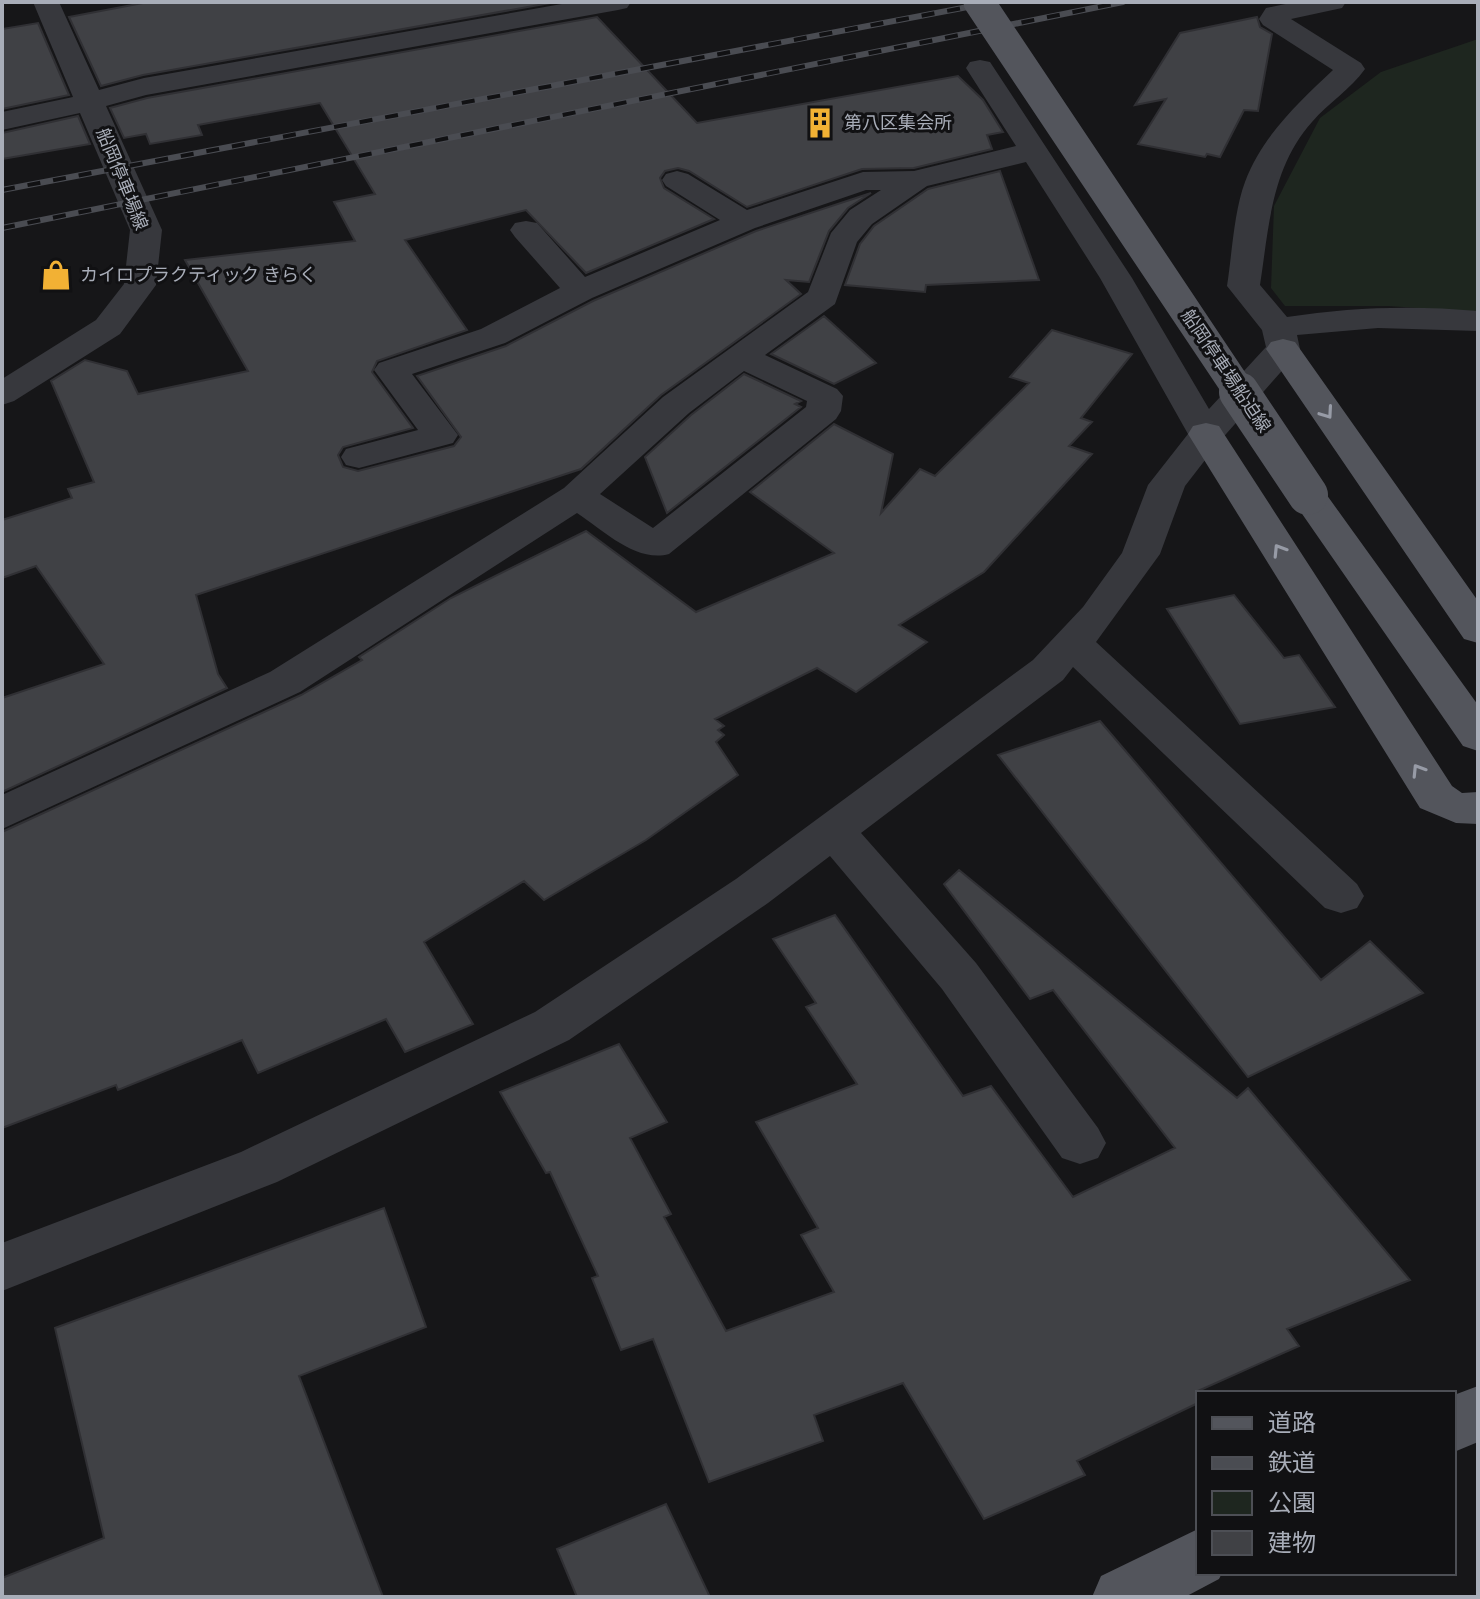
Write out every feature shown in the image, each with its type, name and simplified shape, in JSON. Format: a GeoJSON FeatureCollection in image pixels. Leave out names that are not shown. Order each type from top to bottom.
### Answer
{"type":"FeatureCollection","features":[{"type":"Feature","properties":{"kind":"main road","name":"船岡停車場船迫線"},"geometry":{"type":"LineString","coordinates":[[979,2],[1308,495],[1478,736]]}},
{"type":"Feature","properties":{"kind":"main road"},"geometry":{"type":"LineString","coordinates":[[1281,339],[1478,630]]}},
{"type":"Feature","properties":{"kind":"main road"},"geometry":{"type":"LineString","coordinates":[[1206,434],[1436,797],[1449,807],[1462,810],[1478,808]]}},
{"type":"Feature","properties":{"kind":"main road"},"geometry":{"type":"LineString","coordinates":[[1456,1424],[1478,1412]]}},
{"type":"Feature","properties":{"kind":"main road"},"geometry":{"type":"LineString","coordinates":[[1123,1597],[1196,1559]]}},
{"type":"Feature","properties":{"kind":"street","name":"船岡停車場線"},"geometry":{"type":"LineString","coordinates":[[2,394],[108,327],[140,285],[146,230],[46,2]]}},
{"type":"Feature","properties":{"kind":"street"},"geometry":{"type":"LineString","coordinates":[[2,121],[51,112],[144,87],[618,2]]}},
{"type":"Feature","properties":{"kind":"street"},"geometry":{"type":"LineString","coordinates":[[1281,339],[1243,286],[1260,183],[1276,150],[1301,116],[1351,69],[1273,19],[1276,14],[1333,2]]}},
{"type":"Feature","properties":{"kind":"street"},"geometry":{"type":"LineString","coordinates":[[980,68],[1116,278],[1206,434]]}},
{"type":"Feature","properties":{"kind":"street"},"geometry":{"type":"LineString","coordinates":[[359,457],[440,435],[391,370],[493,336],[580,291],[744,221],[863,181],[916,180],[1034,151]]}},
{"type":"Feature","properties":{"kind":"street"},"geometry":{"type":"LineString","coordinates":[[677,180],[744,221]]}},
{"type":"Feature","properties":{"kind":"street"},"geometry":{"type":"LineString","coordinates":[[2,813],[285,682],[577,496],[676,405],[823,297],[842,240],[851,228],[861,217],[916,180]]}},
{"type":"Feature","properties":{"kind":"street"},"geometry":{"type":"LineString","coordinates":[[526,230],[580,291]]}},
{"type":"Feature","properties":{"kind":"street"},"geometry":{"type":"LineString","coordinates":[[2,1267],[259,1167],[552,1026],[752,891],[1048,670],[1097,616],[1141,554],[1167,485],[1281,339],[1329,319],[1388,316],[1478,321]]}},
{"type":"Feature","properties":{"kind":"street"},"geometry":{"type":"LineString","coordinates":[[577,496],[655,546],[823,411],[825,396],[743,358]]}},
{"type":"Feature","properties":{"kind":"street"},"geometry":{"type":"LineString","coordinates":[[1072,643],[1341,896]]}},
{"type":"Feature","properties":{"kind":"street"},"geometry":{"type":"LineString","coordinates":[[833,830],[959,976],[1080,1143]]}},
{"type":"Feature","properties":{"kind":"green space"},"geometry":{"type":"Polygon","coordinates":[[[1478,39],[1478,312],[1388,306],[1285,306],[1271,288],[1274,206],[1320,118],[1381,72],[1478,39]]]}},
{"type":"Feature","properties":{"kind":"building"},"geometry":{"type":"Polygon","coordinates":[[[148,2],[556,2],[143,75],[101,86],[69,17],[148,2]]]}},
{"type":"Feature","properties":{"kind":"building"},"geometry":{"type":"Polygon","coordinates":[[[597,17],[697,123],[958,76],[983,100],[1003,132],[987,135],[992,149],[914,168],[862,169],[747,207],[689,171],[678,168],[665,171],[660,178],[664,188],[714,219],[586,273],[526,210],[405,240],[467,330],[377,361],[372,372],[413,428],[343,447],[338,455],[343,467],[358,471],[454,446],[461,437],[417,376],[506,346],[593,301],[756,231],[871,193],[848,208],[829,231],[809,282],[786,280],[801,294],[661,395],[581,469],[196,595],[218,674],[227,688],[2,792],[2,698],[104,664],[36,566],[2,578],[2,520],[72,498],[68,489],[94,482],[51,381],[85,360],[127,371],[138,394],[248,371],[185,260],[355,241],[334,202],[375,194],[320,103],[198,125],[202,135],[150,144],[146,134],[124,138],[110,108],[147,98],[597,17]]]}},
{"type":"Feature","properties":{"kind":"building"},"geometry":{"type":"Polygon","coordinates":[[[1257,17],[1260,27],[1272,34],[1258,111],[1244,110],[1220,157],[1138,144],[1166,99],[1135,105],[1180,33],[1257,17]]]}},
{"type":"Feature","properties":{"kind":"building"},"geometry":{"type":"Polygon","coordinates":[[[38,23],[69,95],[2,109],[2,29],[38,23]]]}},
{"type":"Feature","properties":{"kind":"building"},"geometry":{"type":"Polygon","coordinates":[[[78,116],[90,144],[2,159],[2,133],[78,116]]]}},
{"type":"Feature","properties":{"kind":"building"},"geometry":{"type":"Polygon","coordinates":[[[1000,171],[1039,280],[926,285],[925,292],[845,285],[860,244],[874,226],[928,189],[1000,171]]]}},
{"type":"Feature","properties":{"kind":"building"},"geometry":{"type":"Polygon","coordinates":[[[824,316],[876,363],[834,384],[771,354],[824,316]]]}},
{"type":"Feature","properties":{"kind":"building"},"geometry":{"type":"Polygon","coordinates":[[[1052,330],[1132,354],[1081,418],[1092,422],[1069,446],[1092,454],[984,572],[899,625],[927,642],[856,692],[817,668],[715,719],[724,726],[718,730],[724,735],[716,742],[738,775],[646,840],[544,900],[524,881],[424,942],[473,1024],[405,1052],[386,1019],[258,1073],[242,1040],[118,1090],[116,1085],[2,1128],[2,832],[301,695],[362,660],[359,657],[451,598],[586,531],[696,612],[834,553],[750,492],[834,424],[893,454],[881,513],[920,469],[935,476],[1029,383],[1010,377],[1052,330]]]}},
{"type":"Feature","properties":{"kind":"building"},"geometry":{"type":"Polygon","coordinates":[[[744,374],[801,401],[795,404],[801,407],[667,513],[645,457],[691,415],[744,374]]]}},
{"type":"Feature","properties":{"kind":"building"},"geometry":{"type":"Polygon","coordinates":[[[1234,595],[1284,658],[1299,655],[1335,707],[1240,724],[1167,609],[1234,595]]]}},
{"type":"Feature","properties":{"kind":"building"},"geometry":{"type":"Polygon","coordinates":[[[1100,721],[1321,980],[1370,941],[1423,993],[1248,1077],[998,755],[1100,721]]]}},
{"type":"Feature","properties":{"kind":"building"},"geometry":{"type":"Polygon","coordinates":[[[959,870],[1237,1098],[1248,1088],[1410,1280],[1287,1329],[1299,1346],[1196,1391],[1196,1404],[1077,1461],[1085,1475],[984,1519],[903,1383],[814,1415],[823,1441],[709,1482],[653,1339],[621,1350],[592,1278],[598,1276],[550,1172],[546,1173],[500,1092],[619,1044],[667,1122],[630,1138],[671,1214],[664,1217],[726,1331],[834,1292],[801,1235],[818,1228],[756,1122],[857,1084],[806,1007],[816,1003],[773,939],[835,915],[963,1096],[991,1086],[1073,1197],[1175,1148],[1053,990],[1030,999],[944,884],[959,870]]]}},
{"type":"Feature","properties":{"kind":"building"},"geometry":{"type":"Polygon","coordinates":[[[384,1208],[426,1327],[299,1376],[383,1597],[2,1597],[2,1578],[104,1538],[55,1328],[384,1208]]]}},
{"type":"Feature","properties":{"kind":"building"},"geometry":{"type":"Polygon","coordinates":[[[666,1504],[710,1597],[577,1597],[557,1549],[666,1504]]]}},
{"type":"Feature","properties":{"kind":"railway"},"geometry":{"type":"LineString","coordinates":[[2,190],[994,2]]}},
{"type":"Feature","properties":{"kind":"railway"},"geometry":{"type":"LineString","coordinates":[[2,228],[1123,2]]}},
{"type":"Feature","properties":{"kind":"place","name":"第八区集会所"},"geometry":{"type":"Point","coordinates":[820,123]}},
{"type":"Feature","properties":{"kind":"place","name":"カイロプラクティック きらく"},"geometry":{"type":"Point","coordinates":[56,275]}}]}
